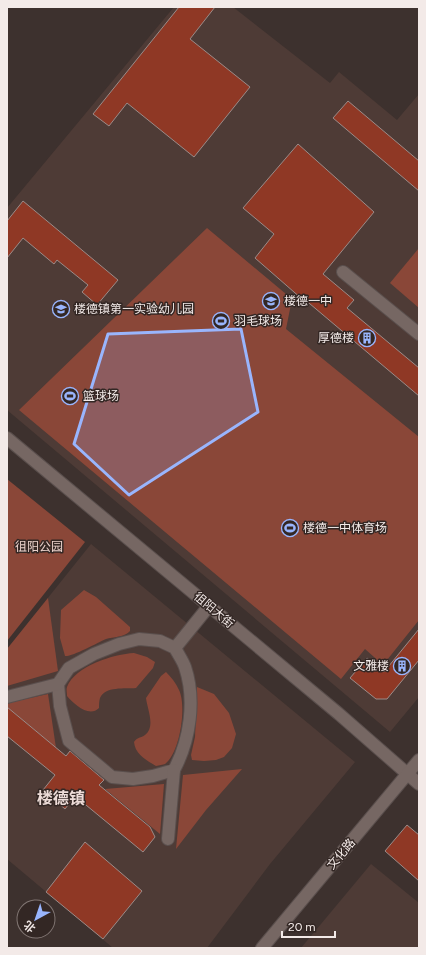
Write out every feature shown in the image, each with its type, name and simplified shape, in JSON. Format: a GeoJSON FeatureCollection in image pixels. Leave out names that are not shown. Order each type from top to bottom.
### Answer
{"type":"FeatureCollection","features":[{"type":"Feature","properties":{"kind":"street"},"geometry":{"type":"LineString","coordinates":[[343,272],[419,334]]}},
{"type":"Feature","properties":{"kind":"street","name":"徂阳大街"},"geometry":{"type":"LineString","coordinates":[[7,438],[338,714],[419,784]]}},
{"type":"Feature","properties":{"kind":"street"},"geometry":{"type":"LineString","coordinates":[[175,648],[209,606]]}},
{"type":"Feature","properties":{"kind":"street"},"geometry":{"type":"LineString","coordinates":[[168,839],[174,770],[181,757],[189,724],[190,690],[185,666],[175,648],[160,641],[139,639],[118,644],[94,654],[69,668],[58,684],[60,706],[69,741],[112,777],[133,778],[153,776],[174,770]]}},
{"type":"Feature","properties":{"kind":"street"},"geometry":{"type":"LineString","coordinates":[[7,697],[58,684]]}},
{"type":"Feature","properties":{"kind":"street","name":"文化路"},"geometry":{"type":"LineString","coordinates":[[262,948],[419,760]]}},
{"type":"Feature","properties":{"kind":"highlighted area"},"geometry":{"type":"Polygon","coordinates":[[[241,329],[258,412],[129,495],[74,444],[108,334],[241,329]]]}},
{"type":"Feature","properties":{"kind":"shaded area","name":"楼德一中"},"geometry":{"type":"Polygon","coordinates":[[[174,7],[233,7],[330,83],[339,72],[397,120],[419,94],[419,697],[390,732],[7,410],[7,208],[174,7]]]}},
{"type":"Feature","properties":{"kind":"shaded area"},"geometry":{"type":"Polygon","coordinates":[[[91,544],[355,762],[270,864],[207,948],[113,948],[7,859],[7,649],[91,544]]]}},
{"type":"Feature","properties":{"kind":"shaded area"},"geometry":{"type":"Polygon","coordinates":[[[371,864],[419,903],[419,948],[301,948],[371,864]]]}},
{"type":"Feature","properties":{"kind":"green space","name":"楼德一中体育场"},"geometry":{"type":"Polygon","coordinates":[[[207,228],[292,299],[286,329],[419,437],[419,620],[383,665],[365,649],[341,679],[19,410],[207,228]]]}},
{"type":"Feature","properties":{"kind":"green space"},"geometry":{"type":"Polygon","coordinates":[[[419,248],[419,308],[390,283],[419,248]]]}},
{"type":"Feature","properties":{"kind":"green space","name":"徂阳公园"},"geometry":{"type":"Polygon","coordinates":[[[7,479],[85,542],[7,641],[7,479]]]}},
{"type":"Feature","properties":{"kind":"green space"},"geometry":{"type":"Polygon","coordinates":[[[84,590],[96,597],[130,627],[130,631],[119,636],[106,639],[79,652],[65,656],[60,638],[61,610],[84,590]]]}},
{"type":"Feature","properties":{"kind":"green space"},"geometry":{"type":"Polygon","coordinates":[[[48,598],[58,671],[7,686],[7,649],[48,598]]]}},
{"type":"Feature","properties":{"kind":"green space"},"geometry":{"type":"Polygon","coordinates":[[[134,653],[147,657],[155,662],[153,668],[136,688],[116,689],[106,692],[100,698],[99,708],[95,711],[86,711],[82,709],[67,696],[67,688],[71,680],[86,667],[96,662],[116,656],[134,653]]]}},
{"type":"Feature","properties":{"kind":"green space"},"geometry":{"type":"Polygon","coordinates":[[[166,672],[179,690],[181,697],[181,729],[175,750],[170,758],[165,764],[156,766],[145,759],[136,750],[134,742],[136,739],[148,732],[150,727],[150,717],[146,698],[161,676],[166,672]]]}},
{"type":"Feature","properties":{"kind":"green space"},"geometry":{"type":"Polygon","coordinates":[[[197,687],[214,694],[229,713],[236,734],[232,748],[224,757],[216,760],[192,760],[191,755],[195,737],[197,687]]]}},
{"type":"Feature","properties":{"kind":"green space"},"geometry":{"type":"Polygon","coordinates":[[[48,694],[56,748],[7,707],[7,703],[48,694]]]}},
{"type":"Feature","properties":{"kind":"green space"},"geometry":{"type":"Polygon","coordinates":[[[242,769],[206,810],[176,849],[183,775],[242,769]]]}},
{"type":"Feature","properties":{"kind":"green space"},"geometry":{"type":"Polygon","coordinates":[[[164,784],[160,834],[105,789],[164,784]]]}},
{"type":"Feature","properties":{"kind":"building"},"geometry":{"type":"Polygon","coordinates":[[[179,7],[215,7],[190,39],[250,87],[194,157],[127,103],[109,126],[93,114],[179,7]]]}},
{"type":"Feature","properties":{"kind":"building"},"geometry":{"type":"Polygon","coordinates":[[[348,101],[419,161],[419,191],[333,118],[348,101]]]}},
{"type":"Feature","properties":{"kind":"building"},"geometry":{"type":"Polygon","coordinates":[[[298,144],[374,212],[323,274],[354,300],[347,308],[419,368],[419,396],[255,258],[274,234],[243,208],[298,144]]]}},
{"type":"Feature","properties":{"kind":"building"},"geometry":{"type":"Polygon","coordinates":[[[23,201],[118,280],[97,305],[82,292],[88,285],[57,260],[54,264],[23,238],[7,258],[7,221],[23,201]]]}},
{"type":"Feature","properties":{"kind":"building","name":"文雅楼"},"geometry":{"type":"Polygon","coordinates":[[[419,629],[419,660],[387,699],[376,699],[350,678],[367,658],[384,672],[419,629]]]}},
{"type":"Feature","properties":{"kind":"building"},"geometry":{"type":"Polygon","coordinates":[[[7,707],[66,756],[70,751],[104,780],[99,785],[150,827],[155,837],[143,852],[75,796],[65,809],[43,790],[55,775],[7,736],[7,707]]]}},
{"type":"Feature","properties":{"kind":"building"},"geometry":{"type":"Polygon","coordinates":[[[407,825],[419,835],[419,881],[385,851],[407,825]]]}},
{"type":"Feature","properties":{"kind":"building"},"geometry":{"type":"Polygon","coordinates":[[[85,842],[142,891],[103,939],[46,892],[85,842]]]}},
{"type":"Feature","properties":{"kind":"place","name":"楼德一中"},"geometry":{"type":"Point","coordinates":[271,301]}},
{"type":"Feature","properties":{"kind":"place","name":"楼德镇第一实验幼儿园"},"geometry":{"type":"Point","coordinates":[61,309]}},
{"type":"Feature","properties":{"kind":"place","name":"羽毛球场"},"geometry":{"type":"Point","coordinates":[221,321]}},
{"type":"Feature","properties":{"kind":"place","name":"厚德楼"},"geometry":{"type":"Point","coordinates":[367,338]}},
{"type":"Feature","properties":{"kind":"place","name":"篮球场"},"geometry":{"type":"Point","coordinates":[70,396]}},
{"type":"Feature","properties":{"kind":"place","name":"楼德一中体育场"},"geometry":{"type":"Point","coordinates":[290,528]}},
{"type":"Feature","properties":{"kind":"place","name":"文雅楼"},"geometry":{"type":"Point","coordinates":[402,666]}},
{"type":"Feature","properties":{"kind":"district","name":"楼德镇"},"geometry":{"type":"Point","coordinates":[61,798]}}]}
